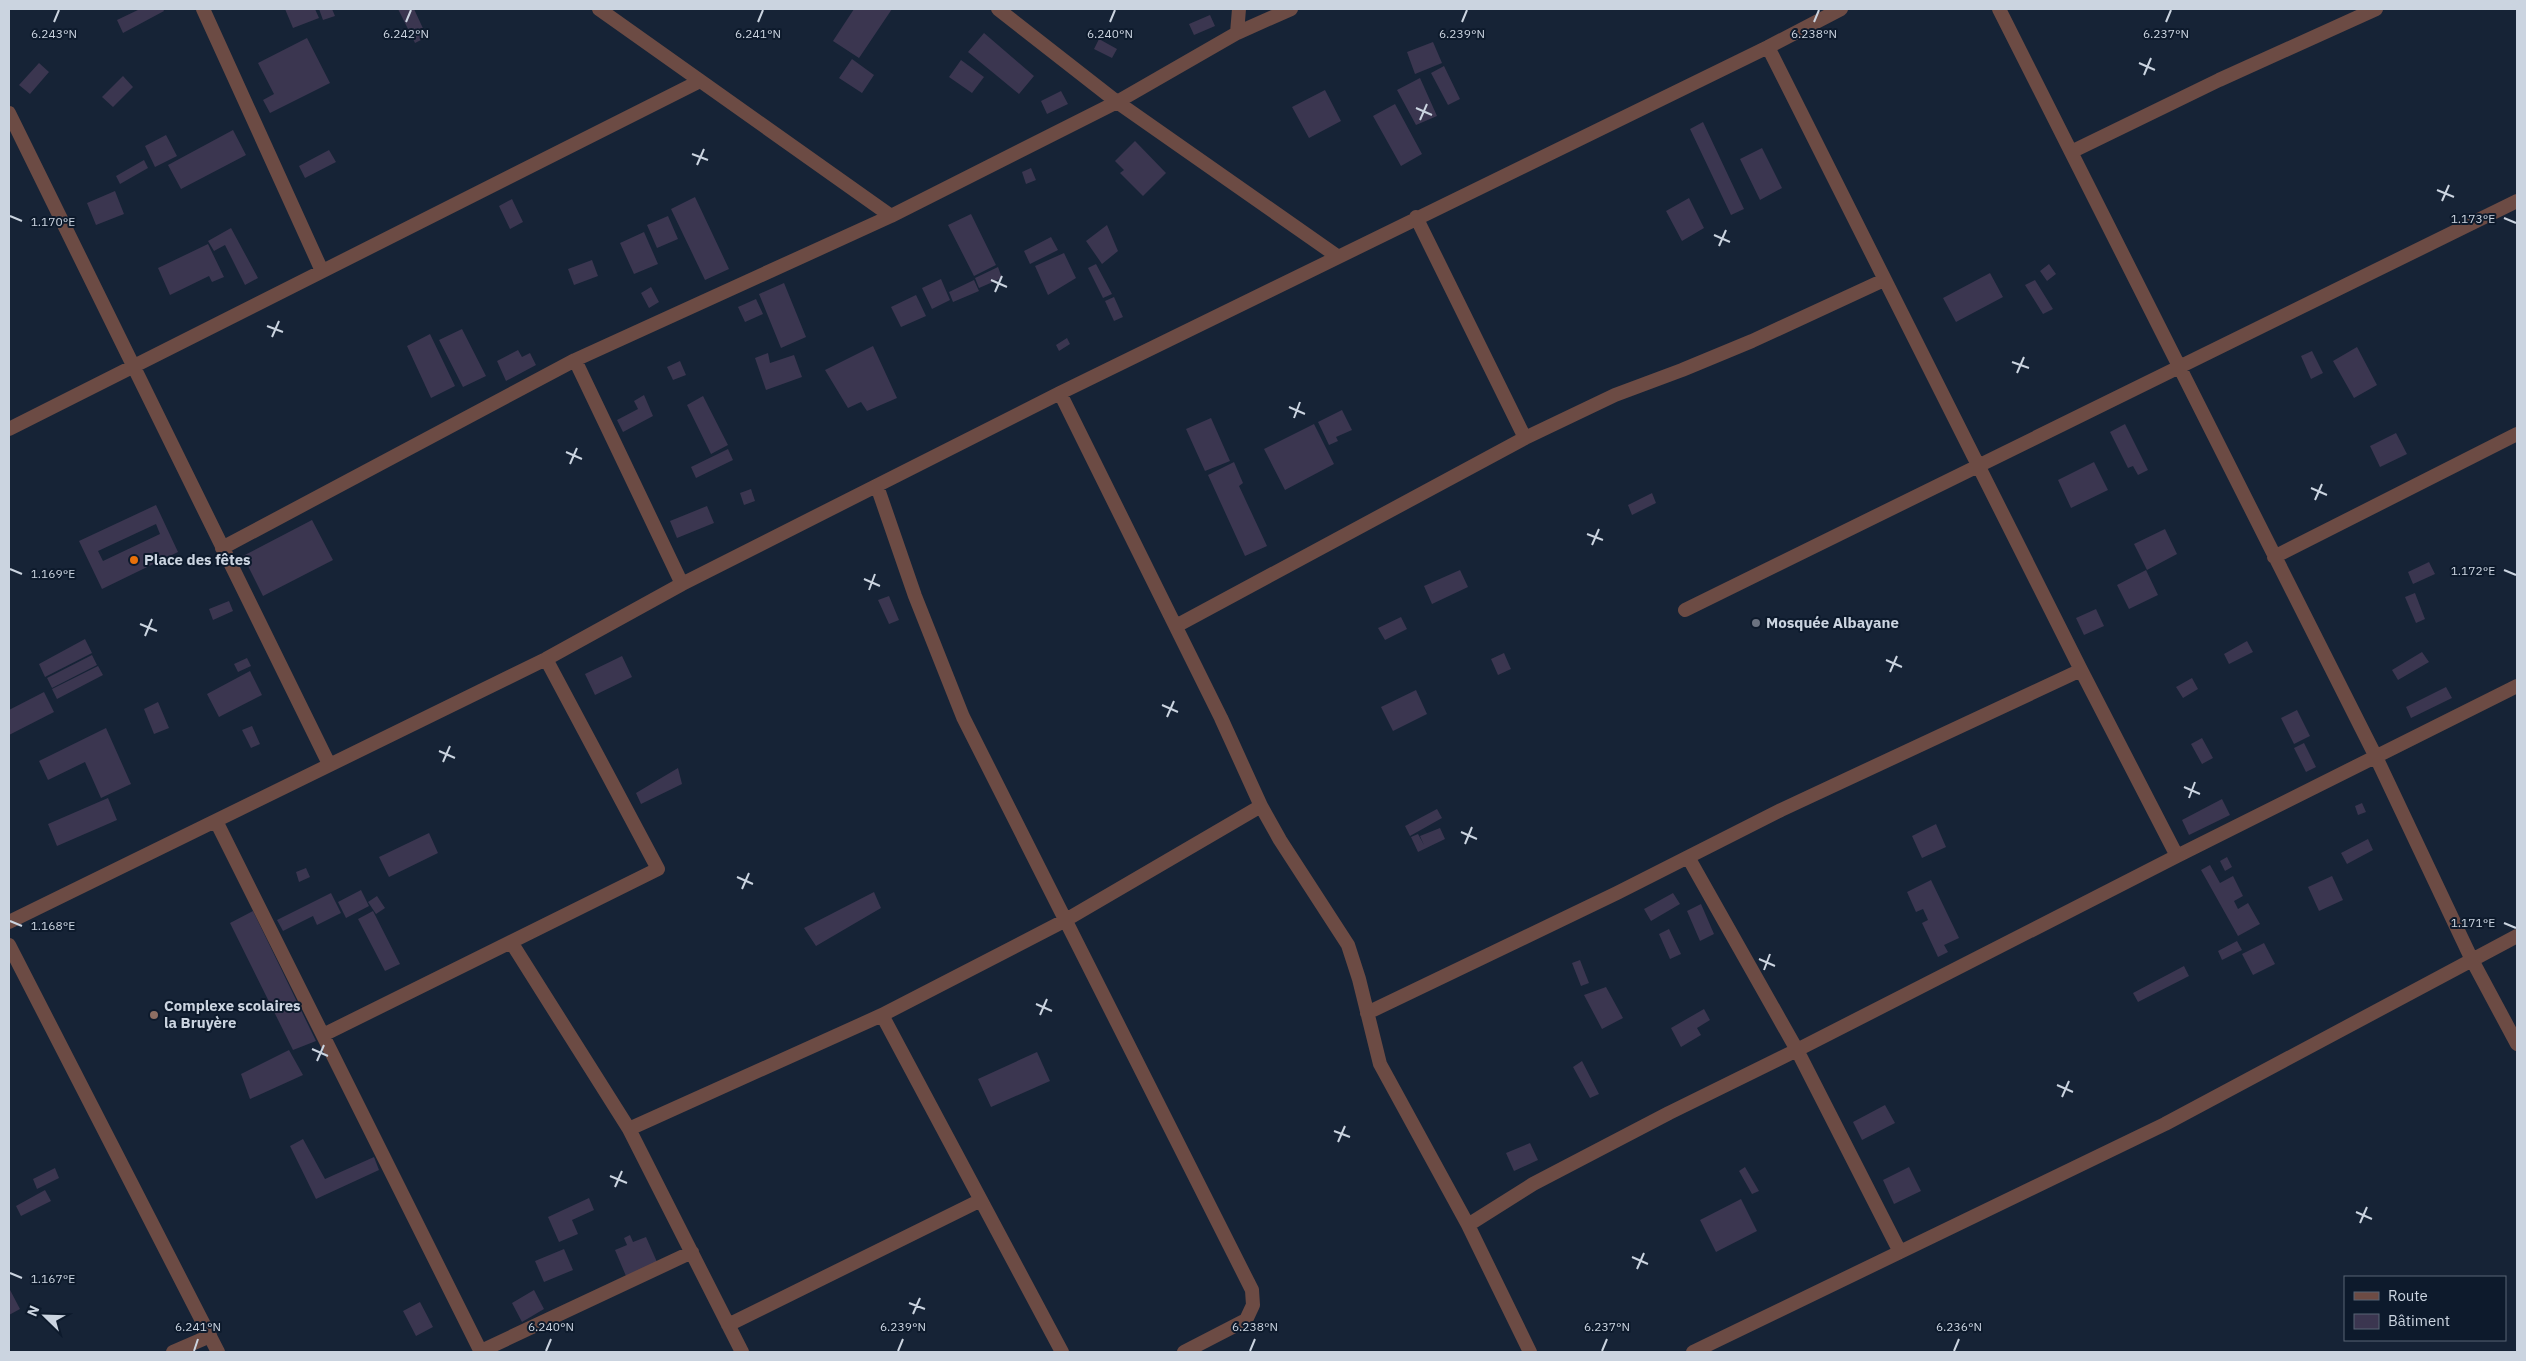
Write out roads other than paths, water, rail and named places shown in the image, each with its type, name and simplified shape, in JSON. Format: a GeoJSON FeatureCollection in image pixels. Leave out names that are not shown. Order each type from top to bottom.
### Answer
{"type":"FeatureCollection","features":[{"type":"Feature","properties":{"kind":"street"},"geometry":{"type":"LineString","coordinates":[[203,9],[322,271]]}},
{"type":"Feature","properties":{"kind":"street"},"geometry":{"type":"LineString","coordinates":[[599,9],[891,216]]}},
{"type":"Feature","properties":{"kind":"street"},"geometry":{"type":"LineString","coordinates":[[998,9],[1116,102],[1336,256]]}},
{"type":"Feature","properties":{"kind":"street"},"geometry":{"type":"LineString","coordinates":[[1238,33],[1239,9]]}},
{"type":"Feature","properties":{"kind":"street"},"geometry":{"type":"LineString","coordinates":[[222,548],[575,360],[891,216],[1116,102],[1238,33],[1291,9]]}},
{"type":"Feature","properties":{"kind":"street"},"geometry":{"type":"LineString","coordinates":[[9,922],[546,658],[682,584],[1060,393],[1336,256],[1768,47],[1841,9]]}},
{"type":"Feature","properties":{"kind":"street"},"geometry":{"type":"LineString","coordinates":[[1999,9],[2376,757],[2472,960],[2517,1044]]}},
{"type":"Feature","properties":{"kind":"street"},"geometry":{"type":"LineString","coordinates":[[2071,152],[2219,80],[2376,9]]}},
{"type":"Feature","properties":{"kind":"street"},"geometry":{"type":"LineString","coordinates":[[1768,47],[2081,670],[2177,856]]}},
{"type":"Feature","properties":{"kind":"street"},"geometry":{"type":"LineString","coordinates":[[9,429],[700,82]]}},
{"type":"Feature","properties":{"kind":"street"},"geometry":{"type":"LineString","coordinates":[[9,113],[329,764]]}},
{"type":"Feature","properties":{"kind":"street"},"geometry":{"type":"LineString","coordinates":[[1685,610],[2517,201]]}},
{"type":"Feature","properties":{"kind":"street"},"geometry":{"type":"LineString","coordinates":[[1416,217],[1525,438]]}},
{"type":"Feature","properties":{"kind":"street"},"geometry":{"type":"LineString","coordinates":[[1176,626],[1525,438],[1615,395],[1735,348],[1884,280]]}},
{"type":"Feature","properties":{"kind":"street"},"geometry":{"type":"LineString","coordinates":[[575,360],[682,584]]}},
{"type":"Feature","properties":{"kind":"street"},"geometry":{"type":"LineString","coordinates":[[1060,393],[1176,626],[1261,806],[1280,840],[1348,945],[1380,1064],[1412,1126],[1468,1225],[1530,1352]]}},
{"type":"Feature","properties":{"kind":"street"},"geometry":{"type":"LineString","coordinates":[[2274,557],[2517,434]]}},
{"type":"Feature","properties":{"kind":"street"},"geometry":{"type":"LineString","coordinates":[[877,486],[916,596],[963,717],[1064,921],[1252,1290],[1253,1305],[1246,1320],[1184,1352]]}},
{"type":"Feature","properties":{"kind":"street"},"geometry":{"type":"LineString","coordinates":[[323,1035],[658,869],[546,658]]}},
{"type":"Feature","properties":{"kind":"street"},"geometry":{"type":"LineString","coordinates":[[1367,1013],[1781,810],[2081,670]]}},
{"type":"Feature","properties":{"kind":"street"},"geometry":{"type":"LineString","coordinates":[[1468,1225],[1541,1179],[1669,1113],[1798,1050],[2177,856],[2517,686]]}},
{"type":"Feature","properties":{"kind":"street"},"geometry":{"type":"LineString","coordinates":[[629,1129],[882,1016],[1064,921],[1261,806]]}},
{"type":"Feature","properties":{"kind":"street"},"geometry":{"type":"LineString","coordinates":[[216,821],[481,1352],[692,1252]]}},
{"type":"Feature","properties":{"kind":"street"},"geometry":{"type":"LineString","coordinates":[[1688,857],[1798,1050],[1900,1252]]}},
{"type":"Feature","properties":{"kind":"street"},"geometry":{"type":"LineString","coordinates":[[1692,1352],[2165,1124],[2517,936]]}},
{"type":"Feature","properties":{"kind":"street"},"geometry":{"type":"LineString","coordinates":[[511,942],[629,1129],[742,1352]]}},
{"type":"Feature","properties":{"kind":"street"},"geometry":{"type":"LineString","coordinates":[[9,945],[218,1352]]}},
{"type":"Feature","properties":{"kind":"street"},"geometry":{"type":"LineString","coordinates":[[882,1016],[1062,1352]]}},
{"type":"Feature","properties":{"kind":"street"},"geometry":{"type":"LineString","coordinates":[[728,1325],[981,1200]]}},
{"type":"Feature","properties":{"kind":"street"},"geometry":{"type":"LineString","coordinates":[[173,1352],[210,1336]]}},
{"type":"Feature","properties":{"kind":"place","name":"Place des fêtes"},"geometry":{"type":"Point","coordinates":[134,560]}},
{"type":"Feature","properties":{"kind":"place","name":"Mosquée Albayane"},"geometry":{"type":"Point","coordinates":[1756,623]}},
{"type":"Feature","properties":{"kind":"place","name":"Complexe scolaires la Bruyère"},"geometry":{"type":"Point","coordinates":[154,1015]}}]}
